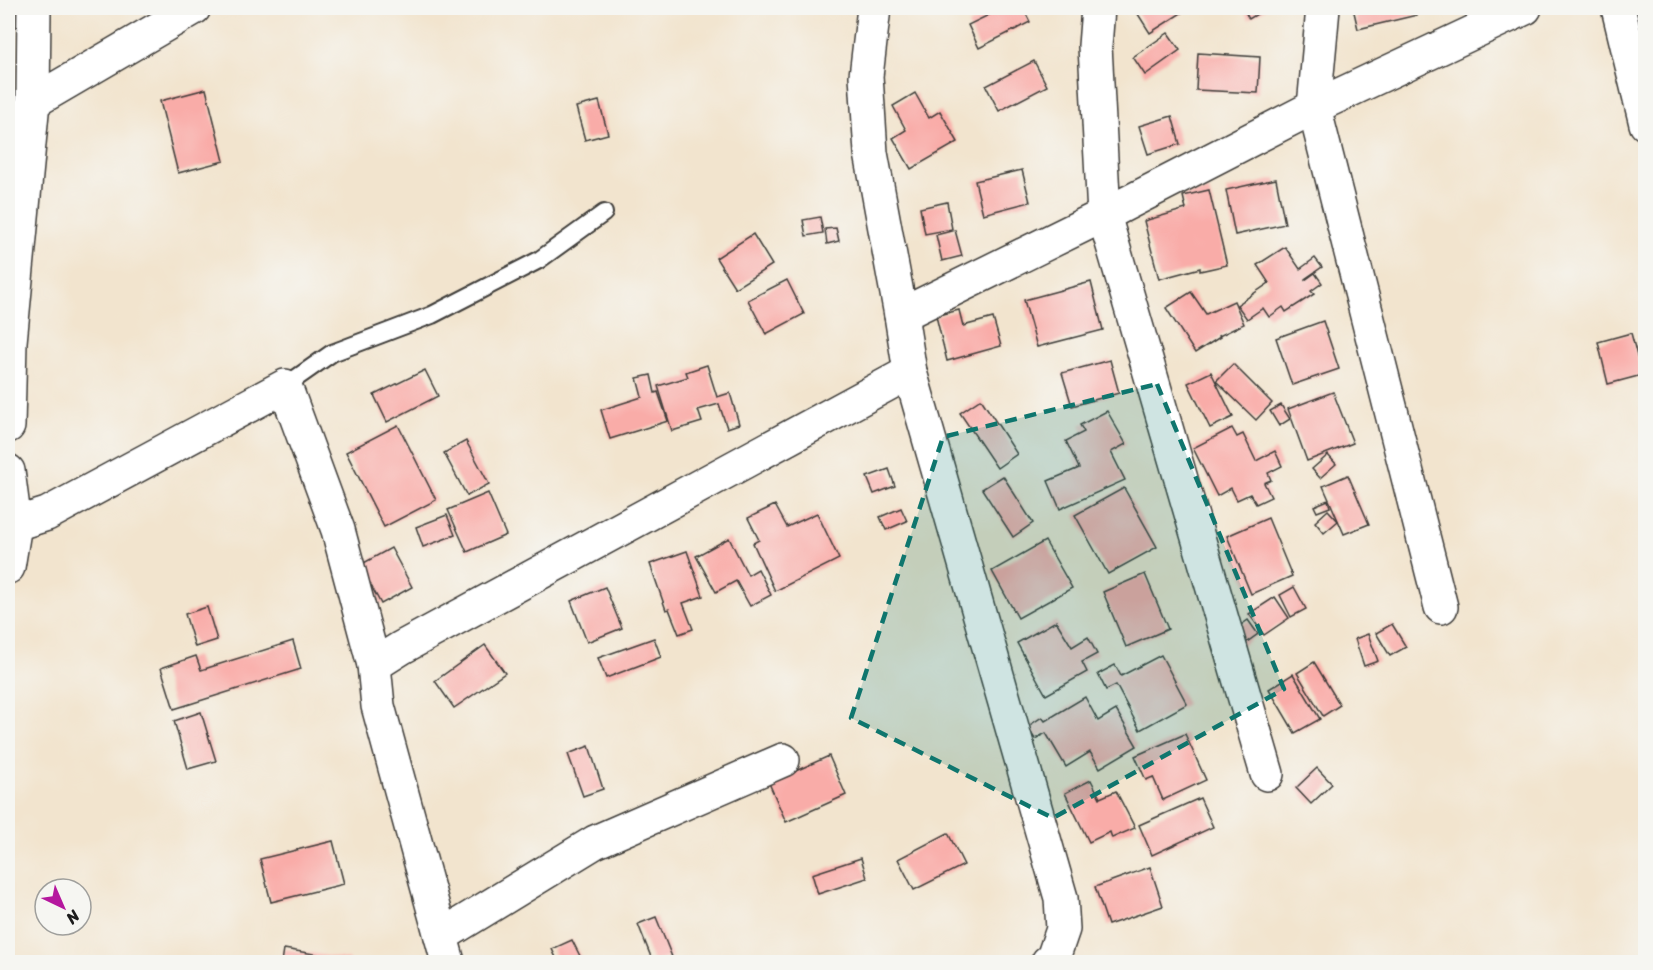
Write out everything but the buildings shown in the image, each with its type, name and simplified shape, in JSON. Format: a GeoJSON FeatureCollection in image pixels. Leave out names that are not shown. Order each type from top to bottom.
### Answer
{"type":"FeatureCollection","features":[{"type":"Feature","properties":{"kind":"street"},"geometry":{"type":"LineString","coordinates":[[8,426],[20,107],[34,8]]}},
{"type":"Feature","properties":{"kind":"street"},"geometry":{"type":"LineString","coordinates":[[20,107],[194,8]]}},
{"type":"Feature","properties":{"kind":"street"},"geometry":{"type":"LineString","coordinates":[[874,8],[866,76],[871,153],[910,372],[1061,898],[1063,929],[1052,961],[1048,963]]}},
{"type":"Feature","properties":{"kind":"street"},"geometry":{"type":"LineString","coordinates":[[1098,8],[1095,46],[1104,215],[1267,774]]}},
{"type":"Feature","properties":{"kind":"street"},"geometry":{"type":"LineString","coordinates":[[1323,8],[1314,107],[1441,607]]}},
{"type":"Feature","properties":{"kind":"street"},"geometry":{"type":"LineString","coordinates":[[901,315],[1104,215],[1314,107],[1525,8]]}},
{"type":"Feature","properties":{"kind":"street"},"geometry":{"type":"LineString","coordinates":[[1618,8],[1646,124]]}},
{"type":"Feature","properties":{"kind":"street"},"geometry":{"type":"LineString","coordinates":[[374,665],[400,648],[910,372]]}},
{"type":"Feature","properties":{"kind":"street"},"geometry":{"type":"LineString","coordinates":[[10,547],[47,514],[285,386],[338,530],[374,665],[378,706],[444,949],[595,842],[783,759]]}},
{"type":"Feature","properties":{"kind":"street"},"geometry":{"type":"LineString","coordinates":[[8,471],[10,547]]}},
{"type":"Feature","properties":{"kind":"lane"},"geometry":{"type":"LineString","coordinates":[[285,386],[332,353],[432,315],[539,260],[604,213]]}},
{"type":"Feature","properties":{"kind":"highlighted area"},"geometry":{"type":"Polygon","coordinates":[[[1157,384],[1284,689],[1053,818],[851,718],[943,437],[1157,384]]]}}]}
